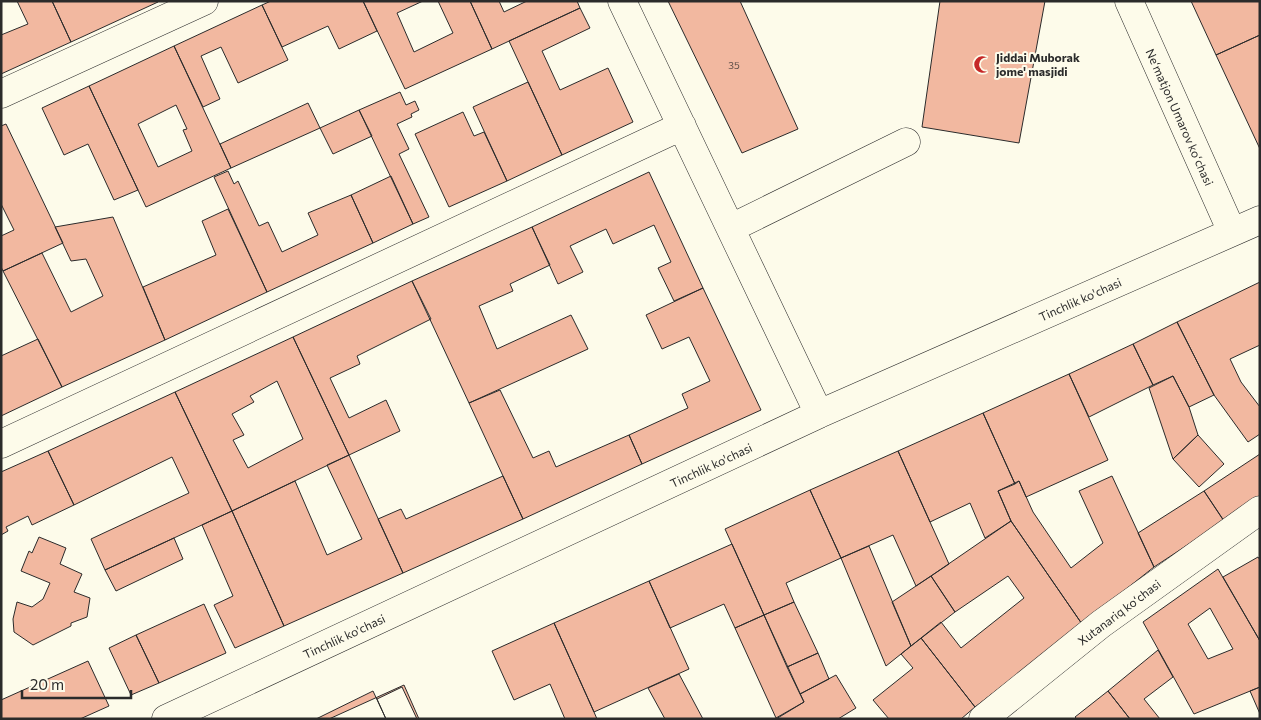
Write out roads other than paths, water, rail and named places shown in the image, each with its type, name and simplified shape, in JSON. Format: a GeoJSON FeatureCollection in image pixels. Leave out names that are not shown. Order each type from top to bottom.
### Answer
{"type":"FeatureCollection","features":[{"type":"Feature","properties":{"kind":"street"},"geometry":{"type":"LineString","coordinates":[[1,94],[204,1]]}},
{"type":"Feature","properties":{"kind":"street"},"geometry":{"type":"LineString","coordinates":[[622,1],[819,414]]}},
{"type":"Feature","properties":{"kind":"street","name":"Neʻmatjon Umarov koʻchasi"},"geometry":{"type":"LineString","coordinates":[[1128,1],[1232,232]]}},
{"type":"Feature","properties":{"kind":"street"},"geometry":{"type":"LineString","coordinates":[[1,444],[682,126]]}},
{"type":"Feature","properties":{"kind":"street"},"geometry":{"type":"LineString","coordinates":[[731,228],[906,142]]}},
{"type":"Feature","properties":{"kind":"street","name":"Tinchlik ko'chasi"},"geometry":{"type":"LineString","coordinates":[[166,719],[819,414],[1260,220]]}},
{"type":"Feature","properties":{"kind":"street","name":"Xutanariq koʻchasi"},"geometry":{"type":"LineString","coordinates":[[984,719],[1101,624],[1260,510]]}},
{"type":"Feature","properties":{"kind":"place","name":"Jiddai Muborak jome' masjidi"},"geometry":{"type":"Point","coordinates":[982,64]}}]}
